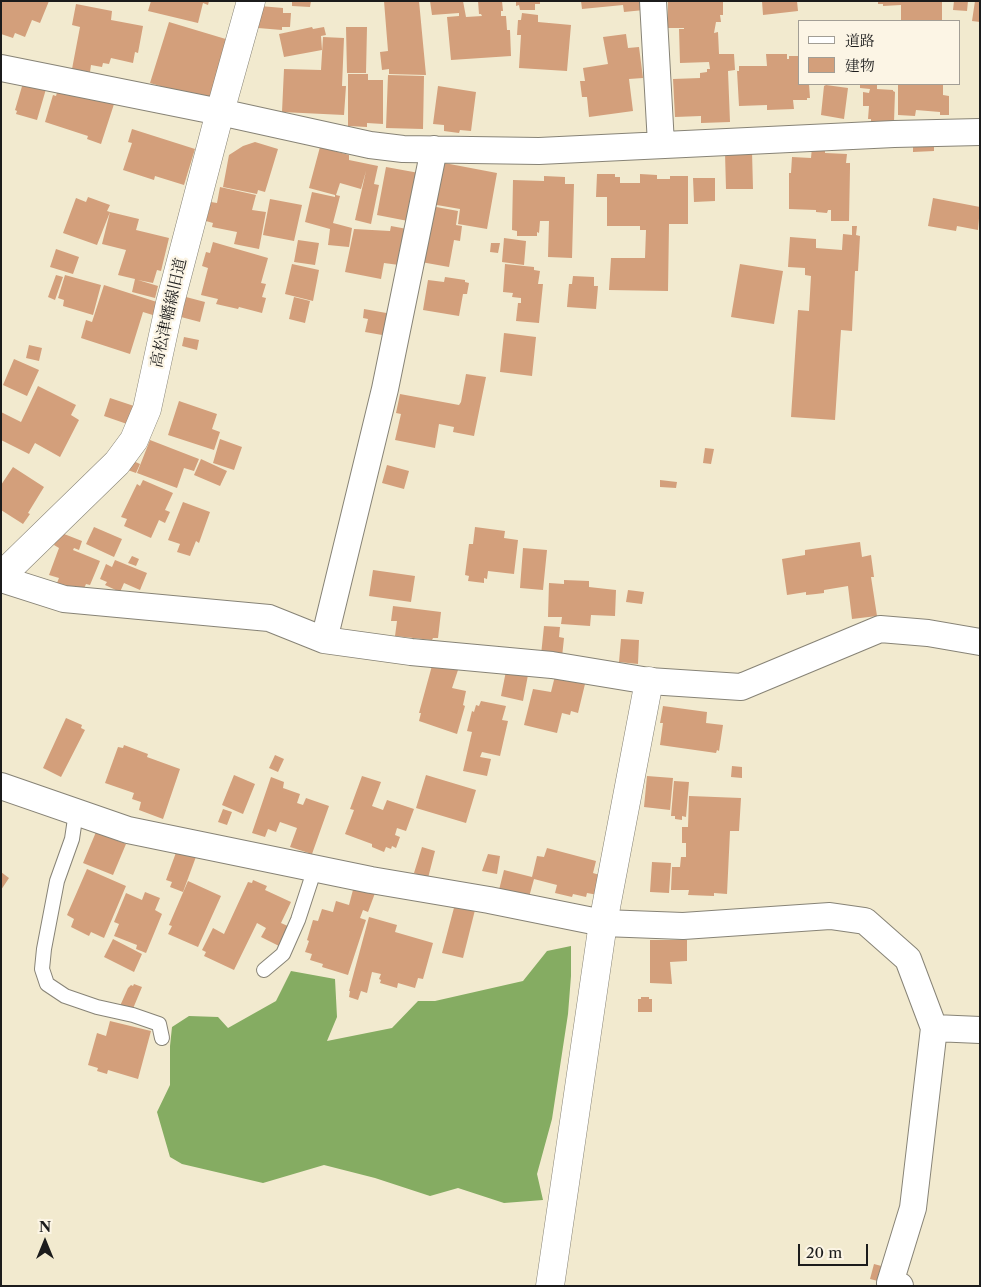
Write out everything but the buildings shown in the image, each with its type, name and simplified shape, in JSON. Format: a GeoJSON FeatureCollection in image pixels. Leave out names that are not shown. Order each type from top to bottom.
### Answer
{"type":"FeatureCollection","features":[{"type":"Feature","properties":{"kind":"street","name":"高松津幡線旧道"},"geometry":{"type":"LineString","coordinates":[[1,578],[117,463],[134,440],[147,409],[170,303],[251,1]]}},
{"type":"Feature","properties":{"kind":"street"},"geometry":{"type":"LineString","coordinates":[[653,1],[661,144]]}},
{"type":"Feature","properties":{"kind":"street"},"geometry":{"type":"LineString","coordinates":[[1,68],[220,112],[370,145],[403,150],[539,151],[661,144],[980,132]]}},
{"type":"Feature","properties":{"kind":"street"},"geometry":{"type":"LineString","coordinates":[[324,640],[385,389],[434,150]]}},
{"type":"Feature","properties":{"kind":"street"},"geometry":{"type":"LineString","coordinates":[[1,578],[64,598],[269,618],[324,640],[411,652],[552,665],[648,681],[741,687],[880,629],[928,633],[980,642]]}},
{"type":"Feature","properties":{"kind":"street"},"geometry":{"type":"LineString","coordinates":[[550,1286],[603,923],[648,681]]}},
{"type":"Feature","properties":{"kind":"street"},"geometry":{"type":"LineString","coordinates":[[1,786],[128,830],[603,923],[683,926],[830,916],[865,921],[908,959],[934,1028],[913,1208],[890,1283],[900,1286]]}},
{"type":"Feature","properties":{"kind":"street"},"geometry":{"type":"LineString","coordinates":[[934,1028],[980,1030]]}},
{"type":"Feature","properties":{"kind":"lane"},"geometry":{"type":"LineString","coordinates":[[76,812],[72,839],[57,881],[44,950],[42,969],[47,984],[65,996],[97,1008],[133,1015],[159,1024],[162,1038]]}},
{"type":"Feature","properties":{"kind":"lane"},"geometry":{"type":"LineString","coordinates":[[264,970],[283,954],[298,920],[315,868]]}},
{"type":"Feature","properties":{"kind":"green space"},"geometry":{"type":"Polygon","coordinates":[[[571,946],[568,1014],[552,1119],[537,1174],[543,1200],[504,1203],[458,1188],[430,1196],[375,1178],[324,1165],[263,1183],[182,1164],[170,1157],[157,1112],[170,1085],[172,1027],[189,1016],[218,1017],[228,1028],[276,1001],[291,971],[335,979],[337,1017],[327,1041],[392,1028],[418,1001],[435,1001],[523,981],[547,951],[571,946]]]}}]}
